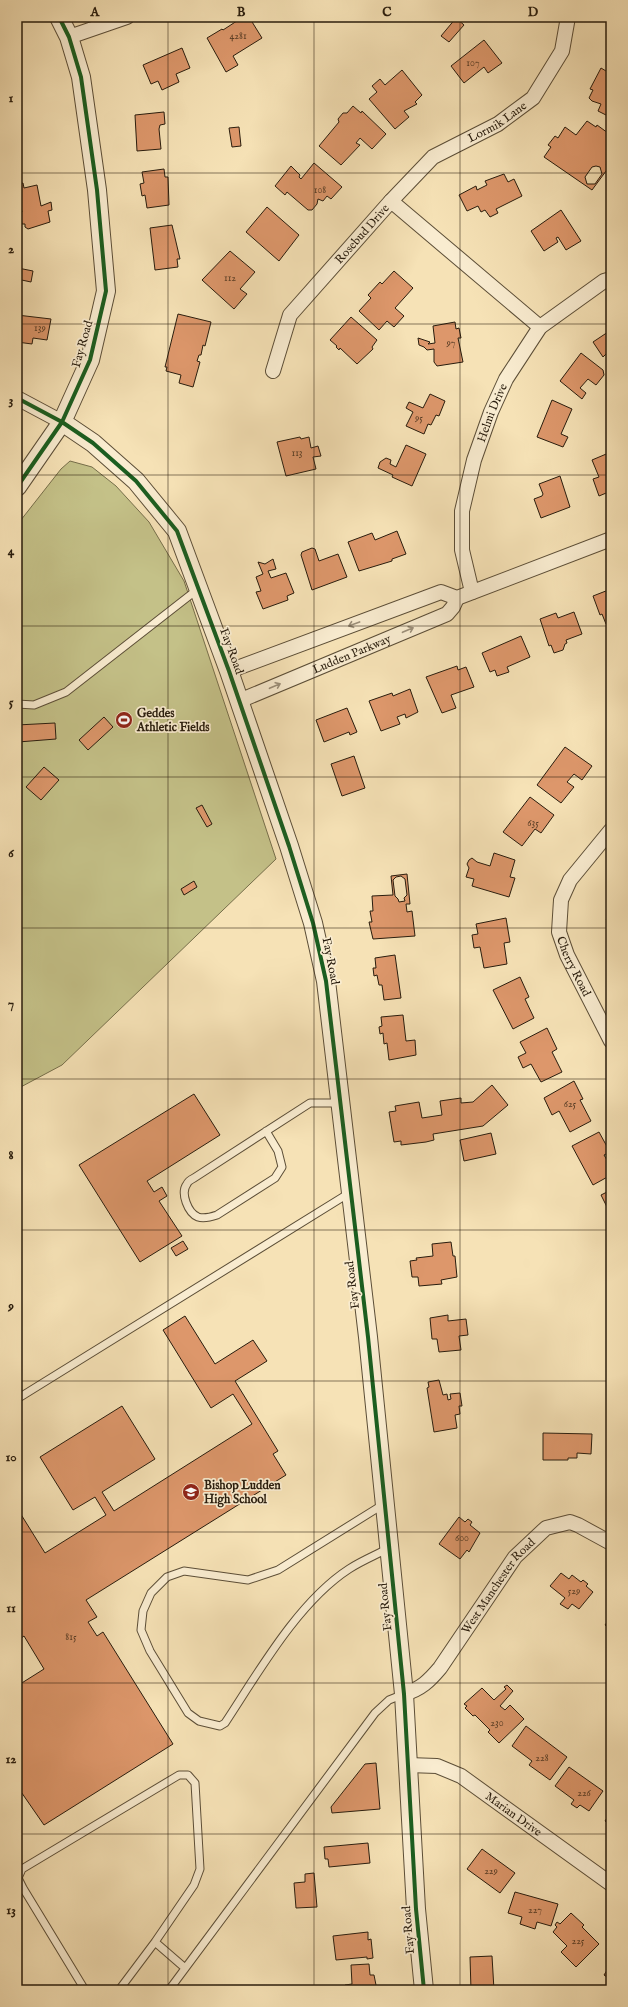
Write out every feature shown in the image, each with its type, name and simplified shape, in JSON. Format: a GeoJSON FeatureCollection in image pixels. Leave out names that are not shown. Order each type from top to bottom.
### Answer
{"type":"FeatureCollection","features":[{"type":"Feature","properties":{"kind":"street","name":"Fay Road"},"geometry":{"type":"LineString","coordinates":[[59,17],[69,37],[81,76],[97,190],[106,292],[90,360],[62,422],[93,443],[136,481],[177,531],[229,671],[289,846],[313,923],[326,981],[368,1337],[404,1694],[416,1909],[424,1990]]}},
{"type":"Feature","properties":{"kind":"street"},"geometry":{"type":"LineString","coordinates":[[69,37],[126,17]]}},
{"type":"Feature","properties":{"kind":"street","name":"Lormik Lane"},"geometry":{"type":"LineString","coordinates":[[391,201],[433,157],[498,124],[533,98],[562,51],[568,17]]}},
{"type":"Feature","properties":{"kind":"street","name":"Rosebud Drive"},"geometry":{"type":"LineString","coordinates":[[273,372],[290,316],[391,201],[540,327]]}},
{"type":"Feature","properties":{"kind":"street","name":"Helmi Drive"},"geometry":{"type":"LineString","coordinates":[[472,592],[462,550],[462,511],[474,460],[491,412],[506,379],[540,327],[567,306],[611,279]]}},
{"type":"Feature","properties":{"kind":"street"},"geometry":{"type":"LineString","coordinates":[[17,398],[62,422],[17,487]]}},
{"type":"Feature","properties":{"kind":"street"},"geometry":{"type":"LineString","coordinates":[[457,598],[611,539]]}},
{"type":"Feature","properties":{"kind":"street","name":"Ludden Parkway"},"geometry":{"type":"LineString","coordinates":[[229,671],[441,592],[457,598],[453,607],[447,614],[239,701]]}},
{"type":"Feature","properties":{"kind":"street","name":"Cherry Road"},"geometry":{"type":"LineString","coordinates":[[611,830],[570,880],[561,900],[559,932],[567,955],[611,1042]]}},
{"type":"Feature","properties":{"kind":"street","name":"West Manchester Road"},"geometry":{"type":"LineString","coordinates":[[404,1694],[416,1690],[425,1684],[440,1668],[515,1557],[546,1528],[570,1522],[611,1543]]}},
{"type":"Feature","properties":{"kind":"street","name":"Marian Drive"},"geometry":{"type":"LineString","coordinates":[[408,1765],[437,1766],[461,1776],[611,1884]]}},
{"type":"Feature","properties":{"kind":"lane"},"geometry":{"type":"LineString","coordinates":[[17,704],[34,705],[66,692],[198,589]]}},
{"type":"Feature","properties":{"kind":"lane"},"geometry":{"type":"LineString","coordinates":[[266,1131],[278,1151],[282,1167],[275,1178],[217,1216],[207,1218],[198,1216],[190,1210],[184,1195],[187,1184],[266,1131],[310,1103],[340,1103]]}},
{"type":"Feature","properties":{"kind":"lane"},"geometry":{"type":"LineString","coordinates":[[17,1399],[351,1192]]}},
{"type":"Feature","properties":{"kind":"lane"},"geometry":{"type":"LineString","coordinates":[[385,1504],[278,1570],[248,1580],[184,1571],[167,1577],[151,1593],[144,1612],[141,1630],[150,1651],[188,1713],[200,1721],[220,1726],[225,1723],[296,1620],[318,1594],[348,1570],[389,1548]]}},
{"type":"Feature","properties":{"kind":"lane"},"geometry":{"type":"LineString","coordinates":[[169,1990],[375,1713],[389,1700],[404,1694]]}},
{"type":"Feature","properties":{"kind":"lane"},"geometry":{"type":"LineString","coordinates":[[85,1990],[23,1888],[18,1878],[22,1869],[179,1775],[188,1776],[195,1783],[200,1869],[194,1885],[155,1942],[119,1990]]}},
{"type":"Feature","properties":{"kind":"lane"},"geometry":{"type":"LineString","coordinates":[[155,1942],[185,1968]]}},
{"type":"Feature","properties":{"kind":"shaded area","name":"Geddes Athletic Fields"},"geometry":{"type":"Polygon","coordinates":[[[70,461],[92,467],[116,486],[149,522],[184,581],[276,859],[62,1065],[17,1089],[17,525],[61,469],[70,461]]]}},
{"type":"Feature","properties":{"kind":"building"},"geometry":{"type":"Polygon","coordinates":[[[243,17],[249,17],[262,38],[233,56],[238,65],[226,72],[207,38],[243,17]]]}},
{"type":"Feature","properties":{"kind":"building"},"geometry":{"type":"Polygon","coordinates":[[[456,18],[464,25],[449,42],[441,36],[456,18]]]}},
{"type":"Feature","properties":{"kind":"building"},"geometry":{"type":"Polygon","coordinates":[[[484,40],[502,63],[488,73],[484,67],[464,83],[451,66],[484,40]]]}},
{"type":"Feature","properties":{"kind":"building"},"geometry":{"type":"Polygon","coordinates":[[[182,48],[190,68],[176,74],[179,82],[162,90],[158,81],[151,84],[143,65],[182,48]]]}},
{"type":"Feature","properties":{"kind":"building"},"geometry":{"type":"Polygon","coordinates":[[[601,68],[611,74],[611,110],[609,109],[606,115],[598,111],[601,104],[592,101],[589,98],[593,90],[590,89],[601,68]]]}},
{"type":"Feature","properties":{"kind":"building"},"geometry":{"type":"Polygon","coordinates":[[[402,70],[422,95],[415,102],[417,104],[404,111],[409,117],[395,129],[369,99],[377,92],[372,86],[380,79],[385,85],[402,70]]]}},
{"type":"Feature","properties":{"kind":"building"},"geometry":{"type":"Polygon","coordinates":[[[353,106],[361,113],[362,111],[386,134],[372,149],[360,138],[356,143],[360,145],[341,165],[319,146],[339,122],[338,119],[343,113],[347,113],[353,106]]]}},
{"type":"Feature","properties":{"kind":"building"},"geometry":{"type":"Polygon","coordinates":[[[164,112],[165,124],[160,125],[159,129],[161,149],[137,151],[135,115],[164,112]]]}},
{"type":"Feature","properties":{"kind":"building"},"geometry":{"type":"Polygon","coordinates":[[[587,121],[596,127],[597,125],[608,133],[607,135],[611,138],[611,159],[606,165],[609,167],[592,190],[544,157],[551,147],[548,145],[555,136],[558,138],[565,127],[576,135],[587,121]],[[592,167],[585,177],[587,184],[595,184],[602,174],[600,167],[592,167]]]}},
{"type":"Feature","properties":{"kind":"building"},"geometry":{"type":"Polygon","coordinates":[[[239,127],[241,146],[232,147],[229,128],[239,127]]]}},
{"type":"Feature","properties":{"kind":"building"},"geometry":{"type":"Polygon","coordinates":[[[314,163],[342,187],[331,199],[327,196],[323,201],[318,199],[317,204],[312,210],[308,210],[287,192],[285,195],[275,186],[291,166],[300,175],[299,177],[301,179],[314,163]]]}},
{"type":"Feature","properties":{"kind":"building"},"geometry":{"type":"Polygon","coordinates":[[[164,169],[165,177],[168,177],[169,205],[147,208],[145,195],[142,196],[140,184],[144,183],[142,172],[164,169]]]}},
{"type":"Feature","properties":{"kind":"building"},"geometry":{"type":"Polygon","coordinates":[[[504,174],[508,182],[514,179],[522,196],[496,209],[498,213],[490,217],[485,210],[481,212],[478,206],[467,211],[459,195],[476,186],[477,190],[487,185],[485,181],[504,174]]]}},
{"type":"Feature","properties":{"kind":"building"},"geometry":{"type":"Polygon","coordinates":[[[23,183],[24,188],[37,185],[41,206],[51,202],[52,210],[48,211],[50,222],[28,229],[25,227],[25,224],[22,224],[20,213],[22,212],[21,208],[17,209],[17,184],[23,183]]]}},
{"type":"Feature","properties":{"kind":"building"},"geometry":{"type":"Polygon","coordinates":[[[267,207],[299,235],[279,261],[246,232],[267,207]]]}},
{"type":"Feature","properties":{"kind":"building"},"geometry":{"type":"Polygon","coordinates":[[[561,210],[581,241],[566,250],[558,237],[556,238],[558,242],[544,251],[531,231],[561,210]]]}},
{"type":"Feature","properties":{"kind":"building"},"geometry":{"type":"Polygon","coordinates":[[[172,225],[180,259],[177,259],[178,267],[155,270],[150,228],[172,225]]]}},
{"type":"Feature","properties":{"kind":"building"},"geometry":{"type":"Polygon","coordinates":[[[230,251],[255,272],[240,289],[247,294],[234,309],[202,280],[230,251]]]}},
{"type":"Feature","properties":{"kind":"building"},"geometry":{"type":"Polygon","coordinates":[[[18,268],[33,271],[31,282],[17,279],[18,268]]]}},
{"type":"Feature","properties":{"kind":"building"},"geometry":{"type":"Polygon","coordinates":[[[394,271],[413,288],[395,308],[404,316],[394,327],[387,321],[379,330],[359,311],[371,298],[368,295],[380,282],[382,284],[394,271]]]}},
{"type":"Feature","properties":{"kind":"building"},"geometry":{"type":"Polygon","coordinates":[[[178,314],[211,322],[205,346],[203,345],[201,355],[199,355],[197,361],[200,362],[193,387],[179,383],[181,375],[166,371],[167,367],[165,367],[178,314]]]}},
{"type":"Feature","properties":{"kind":"building"},"geometry":{"type":"Polygon","coordinates":[[[17,315],[51,319],[47,340],[33,338],[32,344],[17,342],[17,315]]]}},
{"type":"Feature","properties":{"kind":"building"},"geometry":{"type":"Polygon","coordinates":[[[351,317],[377,340],[372,347],[373,349],[357,364],[340,348],[339,350],[330,340],[351,317]]]}},
{"type":"Feature","properties":{"kind":"building"},"geometry":{"type":"Polygon","coordinates":[[[455,322],[456,329],[459,328],[461,338],[458,338],[463,362],[437,366],[434,362],[434,349],[427,350],[419,345],[418,338],[430,342],[428,344],[435,343],[433,326],[455,322]]]}},
{"type":"Feature","properties":{"kind":"building"},"geometry":{"type":"Polygon","coordinates":[[[611,330],[611,362],[606,354],[603,357],[593,342],[611,330]]]}},
{"type":"Feature","properties":{"kind":"building"},"geometry":{"type":"Polygon","coordinates":[[[581,353],[603,370],[604,375],[596,385],[588,379],[580,388],[586,393],[582,399],[560,381],[581,353]]]}},
{"type":"Feature","properties":{"kind":"building"},"geometry":{"type":"Polygon","coordinates":[[[430,394],[445,401],[439,416],[436,415],[431,425],[428,424],[424,434],[406,426],[413,412],[406,408],[409,402],[423,408],[430,394]]]}},
{"type":"Feature","properties":{"kind":"building"},"geometry":{"type":"Polygon","coordinates":[[[552,400],[572,409],[561,434],[568,437],[563,447],[537,437],[552,400]]]}},
{"type":"Feature","properties":{"kind":"building"},"geometry":{"type":"Polygon","coordinates":[[[300,437],[301,439],[309,437],[311,448],[318,446],[321,456],[313,457],[316,469],[286,476],[277,442],[300,437]]]}},
{"type":"Feature","properties":{"kind":"building"},"geometry":{"type":"Polygon","coordinates":[[[406,445],[426,454],[412,486],[392,477],[393,475],[378,468],[380,462],[386,458],[391,460],[390,464],[396,467],[406,445]]]}},
{"type":"Feature","properties":{"kind":"building"},"geometry":{"type":"Polygon","coordinates":[[[611,452],[611,491],[599,496],[593,479],[599,477],[592,460],[611,452]]]}},
{"type":"Feature","properties":{"kind":"building"},"geometry":{"type":"Polygon","coordinates":[[[560,476],[570,507],[541,518],[534,499],[542,496],[543,494],[539,484],[560,476]]]}},
{"type":"Feature","properties":{"kind":"building"},"geometry":{"type":"Polygon","coordinates":[[[397,531],[406,554],[392,559],[392,561],[359,571],[348,542],[372,533],[375,540],[397,531]]]}},
{"type":"Feature","properties":{"kind":"building"},"geometry":{"type":"Polygon","coordinates":[[[312,548],[315,549],[319,561],[338,554],[347,577],[312,590],[301,555],[302,552],[312,548]]]}},
{"type":"Feature","properties":{"kind":"building"},"geometry":{"type":"Polygon","coordinates":[[[273,559],[276,569],[268,571],[271,578],[286,573],[294,593],[287,596],[288,600],[263,609],[256,592],[261,591],[256,577],[263,574],[258,562],[265,564],[273,559]]]}},
{"type":"Feature","properties":{"kind":"building"},"geometry":{"type":"Polygon","coordinates":[[[611,589],[611,630],[608,623],[606,624],[602,614],[600,615],[593,596],[611,589]]]}},
{"type":"Feature","properties":{"kind":"building"},"geometry":{"type":"Polygon","coordinates":[[[574,612],[582,634],[566,640],[567,643],[565,644],[563,650],[554,653],[551,645],[549,646],[540,619],[556,613],[558,618],[574,612]]]}},
{"type":"Feature","properties":{"kind":"building"},"geometry":{"type":"Polygon","coordinates":[[[521,636],[530,657],[507,667],[509,672],[497,676],[495,670],[490,672],[482,653],[521,636]]]}},
{"type":"Feature","properties":{"kind":"building"},"geometry":{"type":"Polygon","coordinates":[[[457,666],[458,670],[466,667],[474,687],[451,695],[456,708],[442,713],[426,677],[457,666]]]}},
{"type":"Feature","properties":{"kind":"building"},"geometry":{"type":"Polygon","coordinates":[[[410,689],[418,712],[406,718],[405,714],[397,717],[400,724],[381,731],[369,701],[392,693],[393,696],[410,689]]]}},
{"type":"Feature","properties":{"kind":"building"},"geometry":{"type":"Polygon","coordinates":[[[347,708],[357,732],[350,735],[349,732],[324,742],[316,720],[347,708]]]}},
{"type":"Feature","properties":{"kind":"building"},"geometry":{"type":"Polygon","coordinates":[[[104,717],[113,727],[88,750],[79,740],[104,717]]]}},
{"type":"Feature","properties":{"kind":"building"},"geometry":{"type":"Polygon","coordinates":[[[55,723],[56,739],[18,742],[17,725],[55,723]]]}},
{"type":"Feature","properties":{"kind":"building"},"geometry":{"type":"Polygon","coordinates":[[[565,747],[592,766],[582,780],[574,774],[567,782],[574,787],[561,803],[537,785],[565,747]]]}},
{"type":"Feature","properties":{"kind":"building"},"geometry":{"type":"Polygon","coordinates":[[[354,756],[365,788],[342,796],[331,764],[354,756]]]}},
{"type":"Feature","properties":{"kind":"building"},"geometry":{"type":"Polygon","coordinates":[[[44,767],[59,780],[41,800],[26,787],[44,767]]]}},
{"type":"Feature","properties":{"kind":"building"},"geometry":{"type":"Polygon","coordinates":[[[530,797],[554,815],[541,833],[535,829],[522,846],[503,832],[530,797]]]}},
{"type":"Feature","properties":{"kind":"building"},"geometry":{"type":"Polygon","coordinates":[[[202,805],[212,824],[207,827],[196,808],[202,805]]]}},
{"type":"Feature","properties":{"kind":"building"},"geometry":{"type":"Polygon","coordinates":[[[494,853],[515,860],[510,877],[515,878],[509,897],[472,886],[474,879],[466,877],[469,868],[467,864],[469,860],[472,858],[477,862],[490,866],[494,853]]]}},
{"type":"Feature","properties":{"kind":"building"},"geometry":{"type":"Polygon","coordinates":[[[407,874],[410,904],[406,904],[407,912],[412,911],[415,936],[373,939],[369,922],[372,922],[370,911],[373,911],[372,896],[393,895],[391,876],[407,874]],[[401,876],[396,877],[393,880],[395,896],[399,902],[405,901],[404,898],[407,895],[405,879],[401,876]]]}},
{"type":"Feature","properties":{"kind":"building"},"geometry":{"type":"Polygon","coordinates":[[[194,881],[197,887],[184,895],[181,889],[194,881]]]}},
{"type":"Feature","properties":{"kind":"building"},"geometry":{"type":"Polygon","coordinates":[[[611,916],[611,926],[606,919],[611,916]]]}},
{"type":"Feature","properties":{"kind":"building"},"geometry":{"type":"Polygon","coordinates":[[[506,918],[510,942],[504,943],[507,964],[484,968],[480,947],[474,948],[472,935],[478,934],[476,924],[506,918]]]}},
{"type":"Feature","properties":{"kind":"building"},"geometry":{"type":"Polygon","coordinates":[[[395,955],[401,998],[384,1000],[382,985],[379,985],[377,975],[374,976],[373,968],[376,968],[375,958],[395,955]]]}},
{"type":"Feature","properties":{"kind":"building"},"geometry":{"type":"Polygon","coordinates":[[[520,977],[529,997],[525,999],[534,1018],[513,1029],[493,990],[520,977]]]}},
{"type":"Feature","properties":{"kind":"building"},"geometry":{"type":"Polygon","coordinates":[[[403,1015],[406,1041],[415,1040],[416,1055],[389,1060],[387,1043],[384,1044],[383,1033],[380,1034],[379,1027],[382,1026],[381,1017],[403,1015]]]}},
{"type":"Feature","properties":{"kind":"building"},"geometry":{"type":"Polygon","coordinates":[[[547,1028],[557,1049],[552,1052],[562,1072],[541,1082],[531,1064],[523,1068],[518,1057],[526,1053],[520,1042],[547,1028]]]}},
{"type":"Feature","properties":{"kind":"building"},"geometry":{"type":"Polygon","coordinates":[[[574,1081],[583,1099],[580,1100],[591,1121],[570,1132],[559,1111],[552,1115],[544,1098],[574,1081]]]}},
{"type":"Feature","properties":{"kind":"building"},"geometry":{"type":"Polygon","coordinates":[[[492,1085],[508,1105],[483,1126],[433,1134],[434,1140],[426,1142],[401,1145],[401,1141],[394,1142],[389,1112],[396,1111],[395,1106],[419,1102],[422,1118],[442,1115],[440,1101],[461,1098],[461,1103],[473,1102],[492,1085]]]}},
{"type":"Feature","properties":{"kind":"building"},"geometry":{"type":"Polygon","coordinates":[[[194,1094],[220,1135],[147,1181],[154,1192],[162,1187],[167,1196],[159,1201],[182,1236],[140,1262],[79,1165],[194,1094]]]}},
{"type":"Feature","properties":{"kind":"building"},"geometry":{"type":"Polygon","coordinates":[[[599,1132],[610,1152],[604,1155],[611,1167],[611,1175],[593,1185],[572,1146],[599,1132]]]}},
{"type":"Feature","properties":{"kind":"building"},"geometry":{"type":"Polygon","coordinates":[[[491,1133],[496,1154],[464,1161],[460,1140],[491,1133]]]}},
{"type":"Feature","properties":{"kind":"building"},"geometry":{"type":"Polygon","coordinates":[[[611,1190],[611,1215],[601,1195],[611,1190]]]}},
{"type":"Feature","properties":{"kind":"building"},"geometry":{"type":"Polygon","coordinates":[[[183,1241],[188,1249],[176,1256],[171,1248],[183,1241]]]}},
{"type":"Feature","properties":{"kind":"building"},"geometry":{"type":"Polygon","coordinates":[[[451,1242],[453,1256],[455,1256],[457,1277],[441,1280],[442,1284],[419,1286],[418,1277],[412,1277],[410,1261],[417,1260],[416,1258],[433,1256],[432,1244],[451,1242]]]}},
{"type":"Feature","properties":{"kind":"building"},"geometry":{"type":"Polygon","coordinates":[[[448,1315],[448,1321],[466,1319],[468,1335],[459,1336],[461,1350],[439,1352],[437,1339],[432,1339],[430,1318],[448,1315]]]}},
{"type":"Feature","properties":{"kind":"building"},"geometry":{"type":"Polygon","coordinates":[[[185,1316],[215,1364],[253,1340],[267,1361],[235,1381],[278,1451],[273,1454],[286,1475],[86,1600],[97,1617],[88,1622],[97,1636],[103,1632],[173,1744],[44,1825],[17,1786],[17,1686],[44,1669],[24,1636],[17,1641],[17,1508],[45,1553],[106,1515],[95,1497],[73,1510],[40,1457],[122,1406],[155,1459],[102,1492],[114,1511],[252,1424],[233,1394],[211,1408],[163,1330],[185,1316]]]}},
{"type":"Feature","properties":{"kind":"building"},"geometry":{"type":"Polygon","coordinates":[[[439,1380],[443,1395],[447,1394],[448,1400],[451,1399],[450,1394],[460,1393],[462,1406],[459,1406],[460,1414],[455,1415],[457,1428],[434,1432],[427,1388],[429,1387],[428,1382],[439,1380]]]}},
{"type":"Feature","properties":{"kind":"building"},"geometry":{"type":"Polygon","coordinates":[[[543,1433],[592,1434],[591,1454],[577,1453],[577,1458],[568,1458],[568,1460],[543,1460],[543,1433]]]}},
{"type":"Feature","properties":{"kind":"building"},"geometry":{"type":"Polygon","coordinates":[[[459,1517],[465,1522],[468,1519],[472,1522],[470,1525],[480,1533],[469,1552],[467,1550],[460,1559],[439,1544],[459,1517]]]}},
{"type":"Feature","properties":{"kind":"building"},"geometry":{"type":"Polygon","coordinates":[[[561,1573],[569,1579],[572,1575],[581,1582],[583,1580],[588,1584],[586,1586],[593,1592],[579,1609],[572,1604],[568,1609],[560,1604],[565,1598],[550,1586],[561,1573]]]}},
{"type":"Feature","properties":{"kind":"building"},"geometry":{"type":"Polygon","coordinates":[[[611,1617],[611,1630],[605,1625],[611,1617]]]}},
{"type":"Feature","properties":{"kind":"building"},"geometry":{"type":"Polygon","coordinates":[[[507,1685],[513,1691],[500,1706],[505,1710],[510,1705],[524,1719],[499,1743],[488,1732],[490,1730],[475,1715],[473,1716],[465,1708],[467,1706],[464,1704],[482,1688],[494,1700],[506,1689],[504,1687],[507,1685]]]}},
{"type":"Feature","properties":{"kind":"building"},"geometry":{"type":"Polygon","coordinates":[[[526,1726],[567,1757],[550,1780],[529,1765],[532,1761],[512,1746],[526,1726]]]}},
{"type":"Feature","properties":{"kind":"building"},"geometry":{"type":"Polygon","coordinates":[[[376,1763],[380,1809],[332,1813],[331,1807],[365,1764],[376,1763]]]}},
{"type":"Feature","properties":{"kind":"building"},"geometry":{"type":"Polygon","coordinates":[[[569,1767],[603,1791],[589,1811],[580,1805],[577,1808],[571,1804],[574,1800],[555,1786],[569,1767]]]}},
{"type":"Feature","properties":{"kind":"building"},"geometry":{"type":"Polygon","coordinates":[[[611,1812],[611,1826],[605,1821],[611,1812]]]}},
{"type":"Feature","properties":{"kind":"building"},"geometry":{"type":"Polygon","coordinates":[[[368,1843],[370,1863],[329,1867],[328,1859],[325,1859],[324,1847],[368,1843]]]}},
{"type":"Feature","properties":{"kind":"building"},"geometry":{"type":"Polygon","coordinates":[[[482,1849],[515,1873],[500,1893],[467,1869],[482,1849]]]}},
{"type":"Feature","properties":{"kind":"building"},"geometry":{"type":"Polygon","coordinates":[[[314,1873],[317,1907],[296,1908],[294,1883],[305,1882],[305,1874],[314,1873]]]}},
{"type":"Feature","properties":{"kind":"building"},"geometry":{"type":"Polygon","coordinates":[[[515,1892],[558,1904],[551,1926],[537,1922],[535,1929],[520,1924],[522,1917],[508,1913],[515,1892]]]}},
{"type":"Feature","properties":{"kind":"building"},"geometry":{"type":"Polygon","coordinates":[[[571,1913],[584,1925],[582,1927],[599,1944],[576,1967],[561,1952],[567,1946],[553,1932],[557,1927],[555,1925],[557,1922],[560,1924],[571,1913]]]}},
{"type":"Feature","properties":{"kind":"building"},"geometry":{"type":"Polygon","coordinates":[[[368,1932],[368,1940],[371,1939],[373,1958],[367,1959],[367,1957],[336,1960],[333,1936],[368,1932]]]}},
{"type":"Feature","properties":{"kind":"building"},"geometry":{"type":"Polygon","coordinates":[[[492,1956],[494,1990],[471,1990],[470,1957],[492,1956]]]}},
{"type":"Feature","properties":{"kind":"building"},"geometry":{"type":"Polygon","coordinates":[[[369,1964],[370,1975],[374,1975],[377,1990],[345,1990],[345,1985],[352,1984],[351,1965],[369,1964]]]}},
{"type":"Feature","properties":{"kind":"building"},"geometry":{"type":"Polygon","coordinates":[[[611,1964],[611,1980],[604,1975],[611,1964]]]}},
{"type":"Feature","properties":{"kind":"cycle path"},"geometry":{"type":"LineString","coordinates":[[17,487],[62,422],[90,360],[106,291],[97,190],[81,77],[69,37],[59,17]]}},
{"type":"Feature","properties":{"kind":"cycle path"},"geometry":{"type":"LineString","coordinates":[[17,398],[62,422],[93,443],[136,481],[177,531],[229,671],[289,846],[313,923],[326,981],[368,1337],[404,1694],[416,1909],[424,1990]]}},
{"type":"Feature","properties":{"kind":"place","name":"Geddes Athletic Fields"},"geometry":{"type":"Point","coordinates":[124,720]}},
{"type":"Feature","properties":{"kind":"place","name":"Bishop Ludden High School"},"geometry":{"type":"Point","coordinates":[191,1492]}}]}
